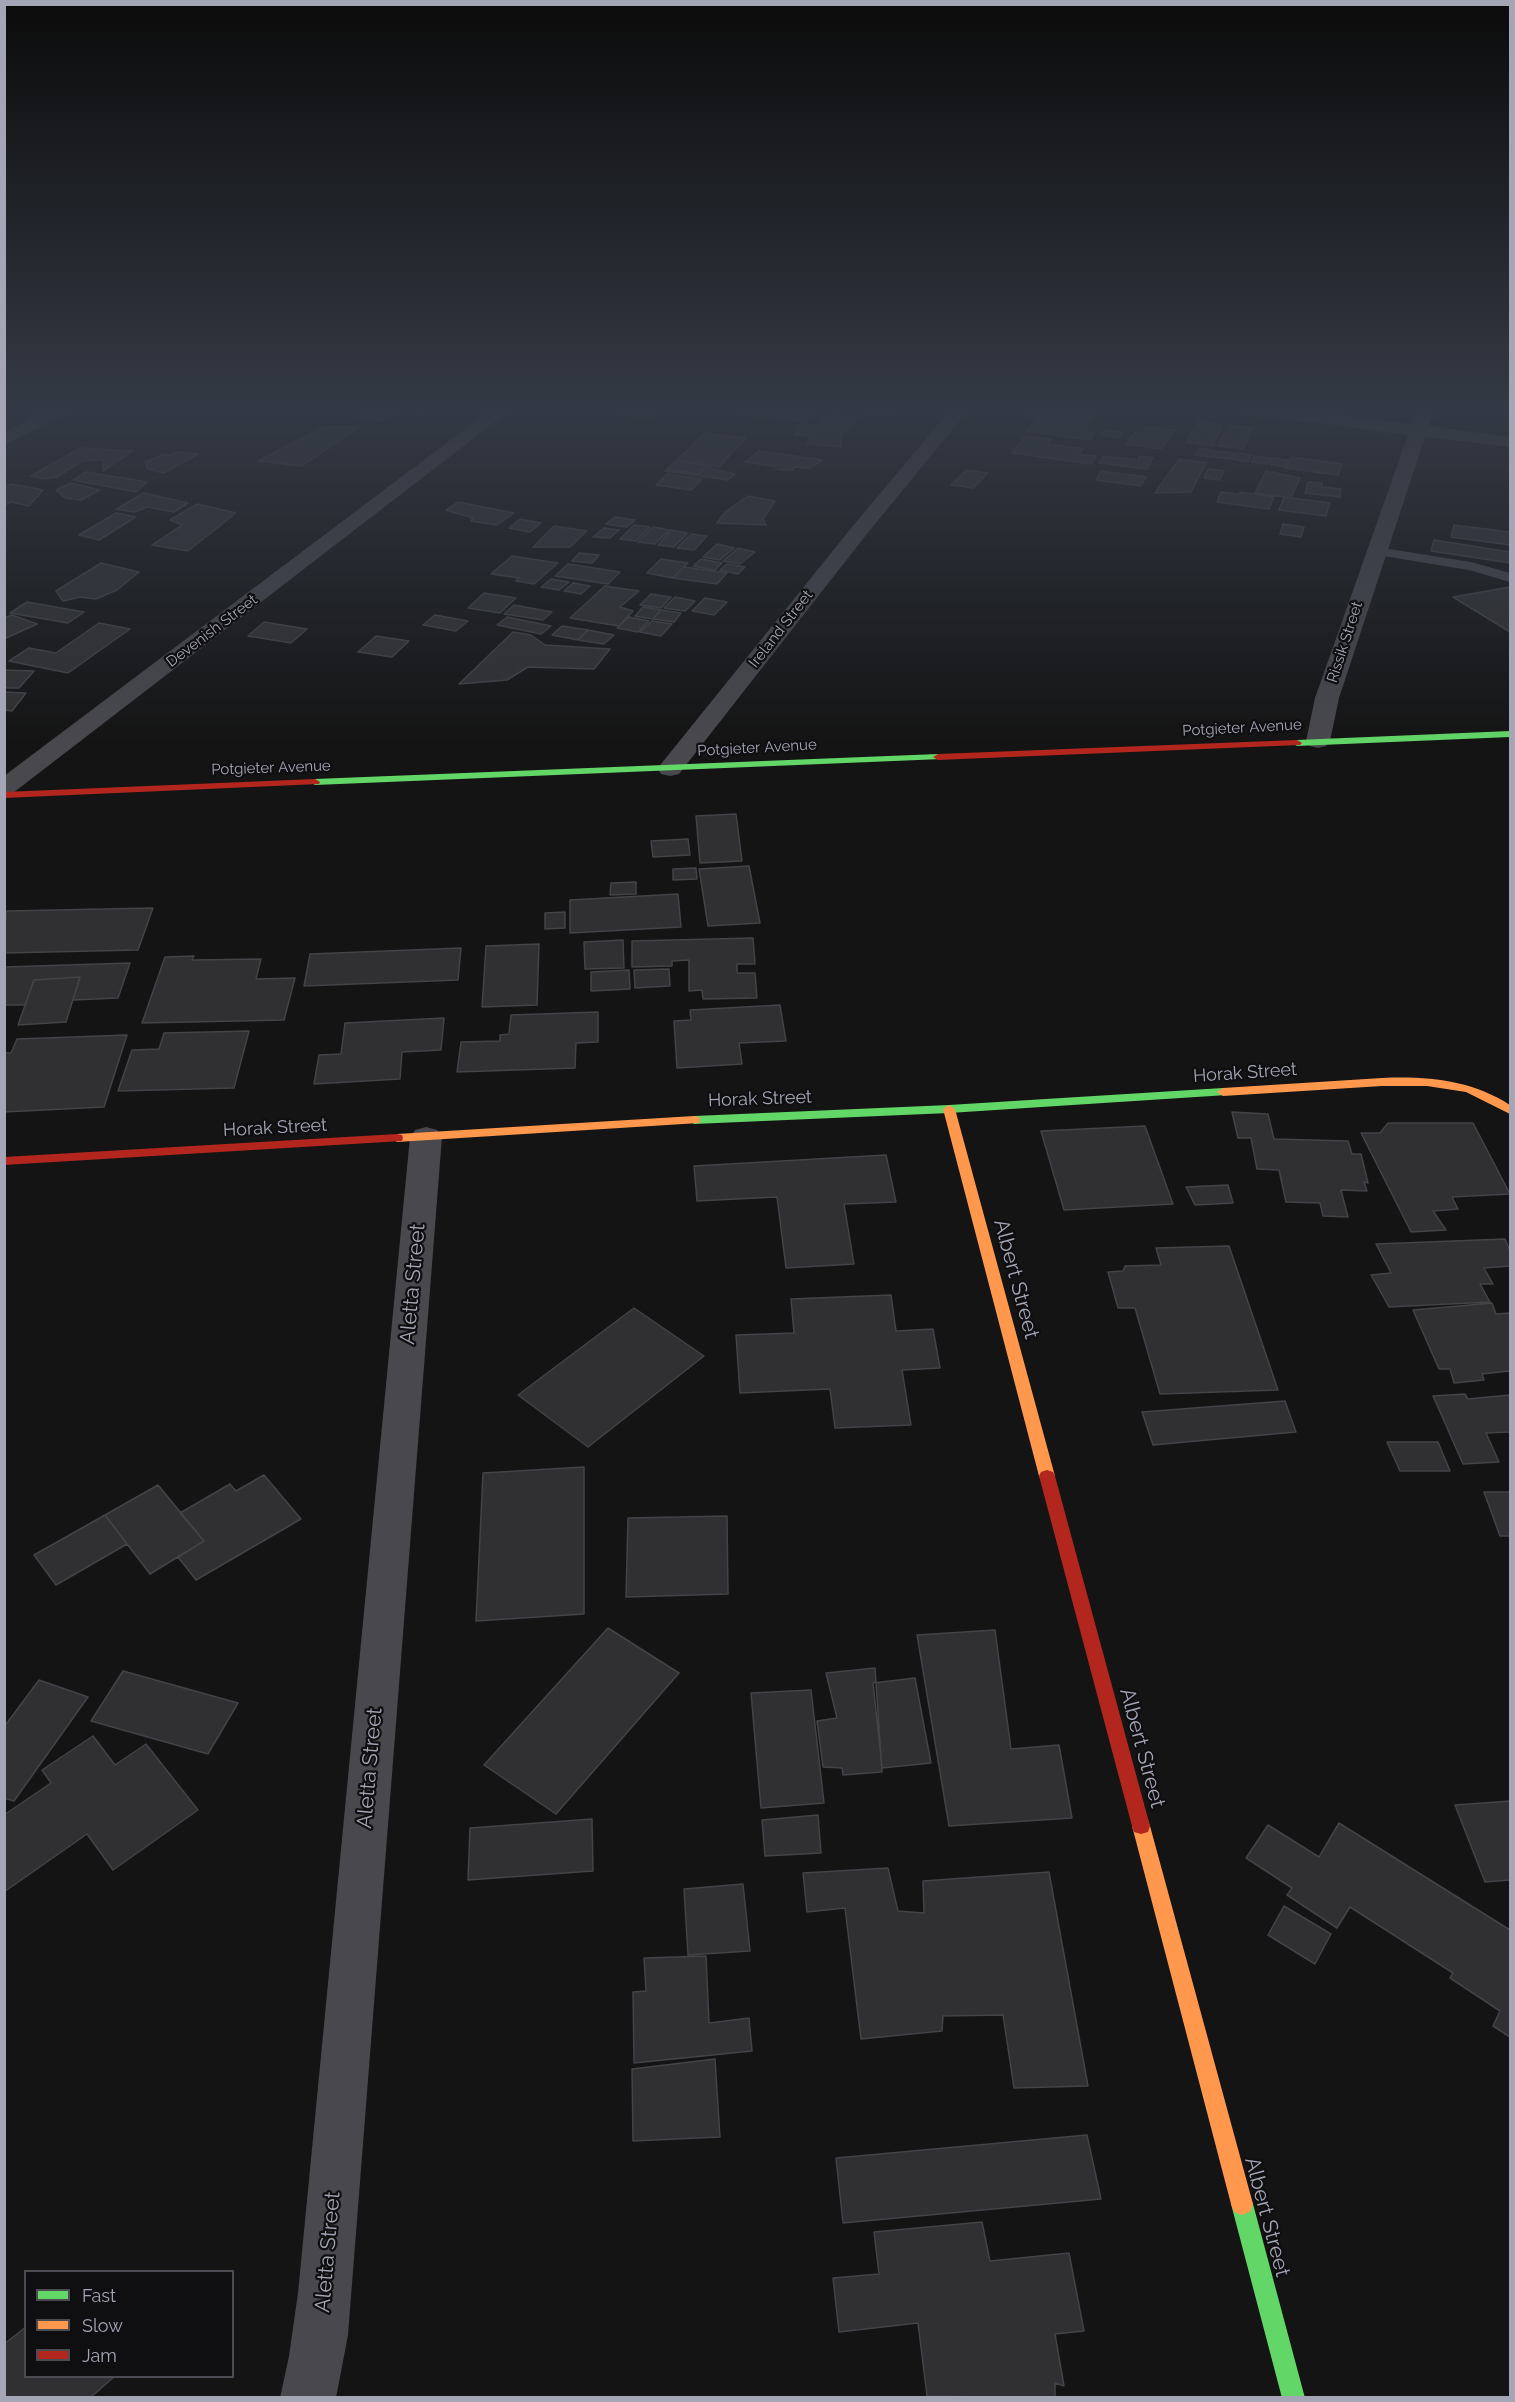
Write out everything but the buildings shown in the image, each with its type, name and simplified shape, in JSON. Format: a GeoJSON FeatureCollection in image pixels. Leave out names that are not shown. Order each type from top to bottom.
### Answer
{"type":"FeatureCollection","features":[{"type":"Feature","properties":{"kind":"street","name":"Devenish Street"},"geometry":{"type":"LineString","coordinates":[[4,788],[357,520]]}},
{"type":"Feature","properties":{"kind":"street","name":"Ireland Street"},"geometry":{"type":"LineString","coordinates":[[670,769],[868,520]]}},
{"type":"Feature","properties":{"kind":"street","name":"Rissik Street"},"geometry":{"type":"LineString","coordinates":[[1318,741],[1327,698],[1387,520]]}},
{"type":"Feature","properties":{"kind":"street","name":"Potgieter Avenue"},"geometry":{"type":"LineString","coordinates":[[4,795],[1510,734]]}},
{"type":"Feature","properties":{"kind":"street","name":"Horak Street"},"geometry":{"type":"LineString","coordinates":[[4,1161],[710,1119],[949,1109],[1414,1080],[1459,1084],[1482,1091],[1510,1110]]}},
{"type":"Feature","properties":{"kind":"street","name":"Albert Street"},"geometry":{"type":"LineString","coordinates":[[949,1109],[1294,2397]]}},
{"type":"Feature","properties":{"kind":"street","name":"Aletta Street"},"geometry":{"type":"LineString","coordinates":[[308,2397],[316,2365],[326,2296],[329,2229],[426,1137]]}},
{"type":"Feature","properties":{"kind":"lane"},"geometry":{"type":"LineString","coordinates":[[1376,551],[1471,566],[1510,578]]}},
{"type":"Feature","properties":{"kind":"traffic: fast"},"geometry":{"type":"LineString","coordinates":[[1297,743],[1510,734]]}},
{"type":"Feature","properties":{"kind":"traffic: fast"},"geometry":{"type":"LineString","coordinates":[[315,782],[938,757]]}},
{"type":"Feature","properties":{"kind":"traffic: fast"},"geometry":{"type":"LineString","coordinates":[[694,1120],[949,1109],[1223,1092]]}},
{"type":"Feature","properties":{"kind":"traffic: fast"},"geometry":{"type":"LineString","coordinates":[[1242,2204],[1294,2398]]}},
{"type":"Feature","properties":{"kind":"traffic: slow"},"geometry":{"type":"LineString","coordinates":[[1223,1092],[1382,1082],[1427,1082],[1449,1084],[1470,1090],[1491,1098],[1510,1110]]}},
{"type":"Feature","properties":{"kind":"traffic: slow"},"geometry":{"type":"LineString","coordinates":[[949,1109],[1047,1476]]}},
{"type":"Feature","properties":{"kind":"traffic: slow"},"geometry":{"type":"LineString","coordinates":[[397,1138],[694,1120]]}},
{"type":"Feature","properties":{"kind":"traffic: slow"},"geometry":{"type":"LineString","coordinates":[[1141,1826],[1242,2204]]}},
{"type":"Feature","properties":{"kind":"traffic: jam"},"geometry":{"type":"LineString","coordinates":[[938,757],[1297,743]]}},
{"type":"Feature","properties":{"kind":"traffic: jam"},"geometry":{"type":"LineString","coordinates":[[4,795],[315,782]]}},
{"type":"Feature","properties":{"kind":"traffic: jam"},"geometry":{"type":"LineString","coordinates":[[4,1161],[397,1138]]}},
{"type":"Feature","properties":{"kind":"traffic: jam"},"geometry":{"type":"LineString","coordinates":[[1047,1476],[1141,1826]]}}]}
